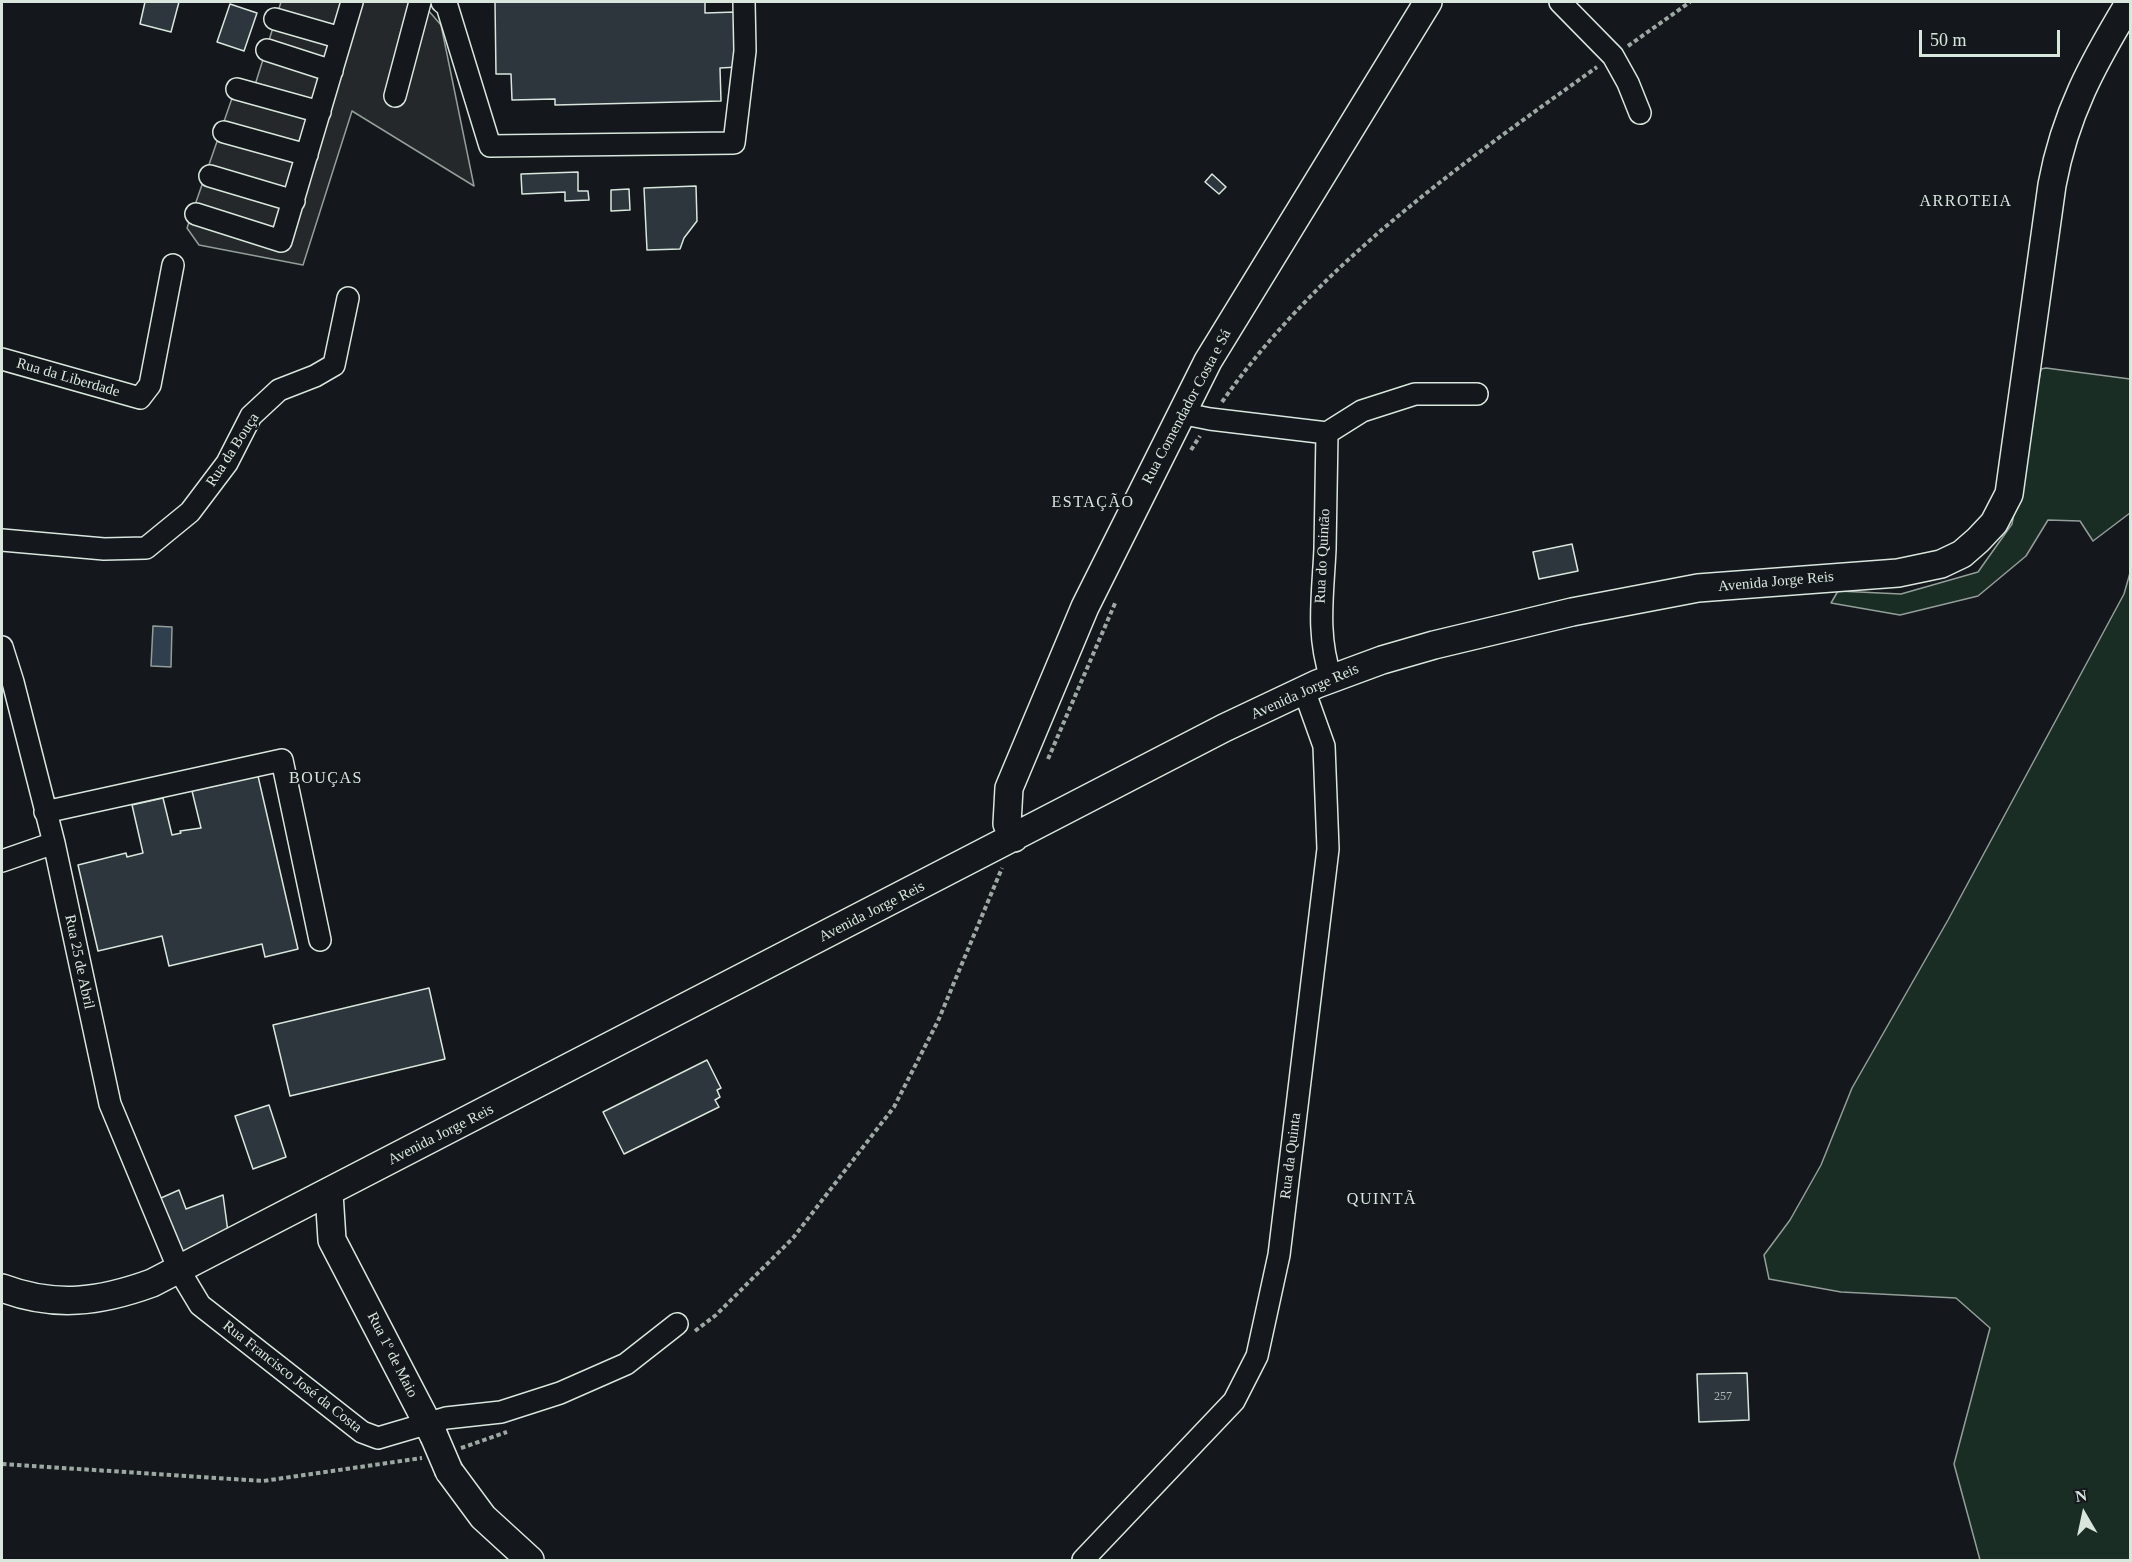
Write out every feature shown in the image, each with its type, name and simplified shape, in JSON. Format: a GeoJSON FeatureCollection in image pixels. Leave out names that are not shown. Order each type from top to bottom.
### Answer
{"type":"FeatureCollection","features":[{"type":"Feature","properties":{"kind":"main road","name":"Rua Comendador Costa e Sá"},"geometry":{"type":"LineString","coordinates":[[1014,838],[1007,824],[1009,788],[1085,607],[1180,413],[1428,2]]}},
{"type":"Feature","properties":{"kind":"main road","name":"Avenida Jorge Reis"},"geometry":{"type":"LineString","coordinates":[[2,1288],[41,1298],[94,1300],[128,1292],[179,1270],[1014,838],[1331,678],[1434,645],[1641,598],[1740,584],[1898,573],[1941,564],[1971,547],[1994,523],[2009,494],[2052,185],[2065,128],[2091,70],[2130,2]]}},
{"type":"Feature","properties":{"kind":"main road","name":"Rua 1º de Maio"},"geometry":{"type":"LineString","coordinates":[[329,1193],[332,1239],[431,1429],[449,1472],[483,1517],[530,1560]]}},
{"type":"Feature","properties":{"kind":"main road","name":"Rua 1º de Maio"},"geometry":{"type":"LineString","coordinates":[[294,1212],[332,1239]]}},
{"type":"Feature","properties":{"kind":"street"},"geometry":{"type":"LineString","coordinates":[[196,214],[281,241],[352,2]]}},
{"type":"Feature","properties":{"kind":"street"},"geometry":{"type":"LineString","coordinates":[[395,96],[420,2]]}},
{"type":"Feature","properties":{"kind":"street"},"geometry":{"type":"LineString","coordinates":[[442,2],[447,6],[490,146],[734,143],[745,51],[744,2]]}},
{"type":"Feature","properties":{"kind":"street"},"geometry":{"type":"LineString","coordinates":[[1560,2],[1613,56],[1628,83],[1640,114]]}},
{"type":"Feature","properties":{"kind":"street"},"geometry":{"type":"LineString","coordinates":[[275,19],[341,38]]}},
{"type":"Feature","properties":{"kind":"street"},"geometry":{"type":"LineString","coordinates":[[267,50],[332,70]]}},
{"type":"Feature","properties":{"kind":"street"},"geometry":{"type":"LineString","coordinates":[[237,89],[320,112]]}},
{"type":"Feature","properties":{"kind":"street"},"geometry":{"type":"LineString","coordinates":[[224,132],[307,155]]}},
{"type":"Feature","properties":{"kind":"street"},"geometry":{"type":"LineString","coordinates":[[210,176],[294,201]]}},
{"type":"Feature","properties":{"kind":"street","name":"Rua da Liberdade"},"geometry":{"type":"LineString","coordinates":[[2,359],[140,398],[150,385],[173,265]]}},
{"type":"Feature","properties":{"kind":"street","name":"Rua da Bouça"},"geometry":{"type":"LineString","coordinates":[[2,540],[104,549],[146,548],[190,512],[227,463],[251,416],[279,390],[315,376],[334,365],[348,298]]}},
{"type":"Feature","properties":{"kind":"street"},"geometry":{"type":"LineString","coordinates":[[1180,413],[1210,419],[1327,433],[1362,411],[1415,394],[1477,394]]}},
{"type":"Feature","properties":{"kind":"street","name":"Rua do Quintão"},"geometry":{"type":"LineString","coordinates":[[1327,433],[1325,551],[1320,616],[1323,653],[1331,678]]}},
{"type":"Feature","properties":{"kind":"street","name":"Rua 25 de Abril"},"geometry":{"type":"LineString","coordinates":[[2,647],[54,843],[110,1104],[179,1270]]}},
{"type":"Feature","properties":{"kind":"street","name":"Rua da Quinta"},"geometry":{"type":"LineString","coordinates":[[1083,1560],[1234,1401],[1257,1356],[1279,1255],[1328,849],[1324,746],[1304,690]]}},
{"type":"Feature","properties":{"kind":"street"},"geometry":{"type":"LineString","coordinates":[[45,812],[282,760],[320,940]]}},
{"type":"Feature","properties":{"kind":"street"},"geometry":{"type":"LineString","coordinates":[[2,861],[54,843]]}},
{"type":"Feature","properties":{"kind":"street","name":"Rua Francisco José da Costa"},"geometry":{"type":"LineString","coordinates":[[179,1270],[200,1305],[362,1432],[378,1438],[431,1429],[501,1412],[561,1393],[626,1364],[677,1324]]}},
{"type":"Feature","properties":{"kind":"green space"},"geometry":{"type":"Polygon","coordinates":[[[2041,369],[2130,379],[2130,513],[2093,541],[2080,521],[2048,520],[2026,556],[1978,596],[1900,615],[1831,603],[1838,591],[1901,594],[1978,572],[2012,524],[2041,369]]]}},
{"type":"Feature","properties":{"kind":"green space"},"geometry":{"type":"Polygon","coordinates":[[[2130,573],[2130,1560],[1980,1560],[1954,1464],[1990,1328],[1956,1298],[1841,1292],[1769,1279],[1764,1255],[1790,1220],[1821,1165],[1852,1088],[1948,920],[2124,594],[2130,573]]]}},
{"type":"Feature","properties":{"kind":"shaded area"},"geometry":{"type":"Polygon","coordinates":[[[281,2],[421,2],[441,25],[474,186],[352,111],[303,265],[199,245],[187,228],[238,81],[255,85],[281,2]]]}},
{"type":"Feature","properties":{"kind":"water"},"geometry":{"type":"Polygon","coordinates":[[[153,626],[172,627],[171,667],[151,666],[153,626]]]}},
{"type":"Feature","properties":{"kind":"building"},"geometry":{"type":"Polygon","coordinates":[[[145,2],[179,2],[171,32],[140,24],[145,2]]]}},
{"type":"Feature","properties":{"kind":"building"},"geometry":{"type":"Polygon","coordinates":[[[495,2],[705,2],[705,13],[736,12],[738,67],[720,68],[721,101],[555,105],[555,99],[512,100],[511,74],[496,74],[495,2]]]}},
{"type":"Feature","properties":{"kind":"building"},"geometry":{"type":"Polygon","coordinates":[[[230,4],[257,13],[244,51],[217,42],[230,4]]]}},
{"type":"Feature","properties":{"kind":"building"},"geometry":{"type":"Polygon","coordinates":[[[578,172],[578,191],[588,191],[589,200],[565,201],[565,192],[522,194],[521,174],[578,172]]]}},
{"type":"Feature","properties":{"kind":"building"},"geometry":{"type":"Polygon","coordinates":[[[1212,174],[1226,187],[1219,194],[1205,182],[1212,174]]]}},
{"type":"Feature","properties":{"kind":"building"},"geometry":{"type":"Polygon","coordinates":[[[696,186],[697,221],[684,238],[680,249],[647,250],[644,188],[696,186]]]}},
{"type":"Feature","properties":{"kind":"building"},"geometry":{"type":"Polygon","coordinates":[[[629,189],[630,210],[611,211],[611,190],[629,189]]]}},
{"type":"Feature","properties":{"kind":"building"},"geometry":{"type":"Polygon","coordinates":[[[1572,544],[1578,571],[1539,579],[1533,552],[1572,544]]]}},
{"type":"Feature","properties":{"kind":"building"},"geometry":{"type":"Polygon","coordinates":[[[258,776],[298,949],[265,957],[262,944],[169,966],[162,936],[98,951],[78,865],[126,853],[127,857],[143,853],[132,805],[163,798],[172,835],[181,833],[180,831],[201,828],[192,791],[258,776]]]}},
{"type":"Feature","properties":{"kind":"building"},"geometry":{"type":"Polygon","coordinates":[[[429,988],[445,1059],[290,1096],[273,1025],[429,988]]]}},
{"type":"Feature","properties":{"kind":"building"},"geometry":{"type":"Polygon","coordinates":[[[707,1060],[721,1088],[717,1090],[720,1097],[715,1100],[719,1107],[624,1154],[603,1112],[707,1060]]]}},
{"type":"Feature","properties":{"kind":"building"},"geometry":{"type":"Polygon","coordinates":[[[269,1105],[286,1157],[253,1169],[235,1116],[269,1105]]]}},
{"type":"Feature","properties":{"kind":"building"},"geometry":{"type":"Polygon","coordinates":[[[179,1190],[186,1209],[223,1195],[228,1232],[182,1252],[161,1217],[161,1198],[179,1190]]]}},
{"type":"Feature","properties":{"kind":"building"},"geometry":{"type":"Polygon","coordinates":[[[1747,1373],[1749,1420],[1699,1422],[1697,1374],[1747,1373]]]}},
{"type":"Feature","properties":{"kind":"district","name":"ARROTEIA"},"geometry":{"type":"Point","coordinates":[1966,202]}},
{"type":"Feature","properties":{"kind":"district","name":"ESTAÇÃO"},"geometry":{"type":"Point","coordinates":[1093,503]}},
{"type":"Feature","properties":{"kind":"district","name":"BOUÇAS"},"geometry":{"type":"Point","coordinates":[326,779]}},
{"type":"Feature","properties":{"kind":"district","name":"QUINTÃ"},"geometry":{"type":"Point","coordinates":[1382,1200]}}]}
